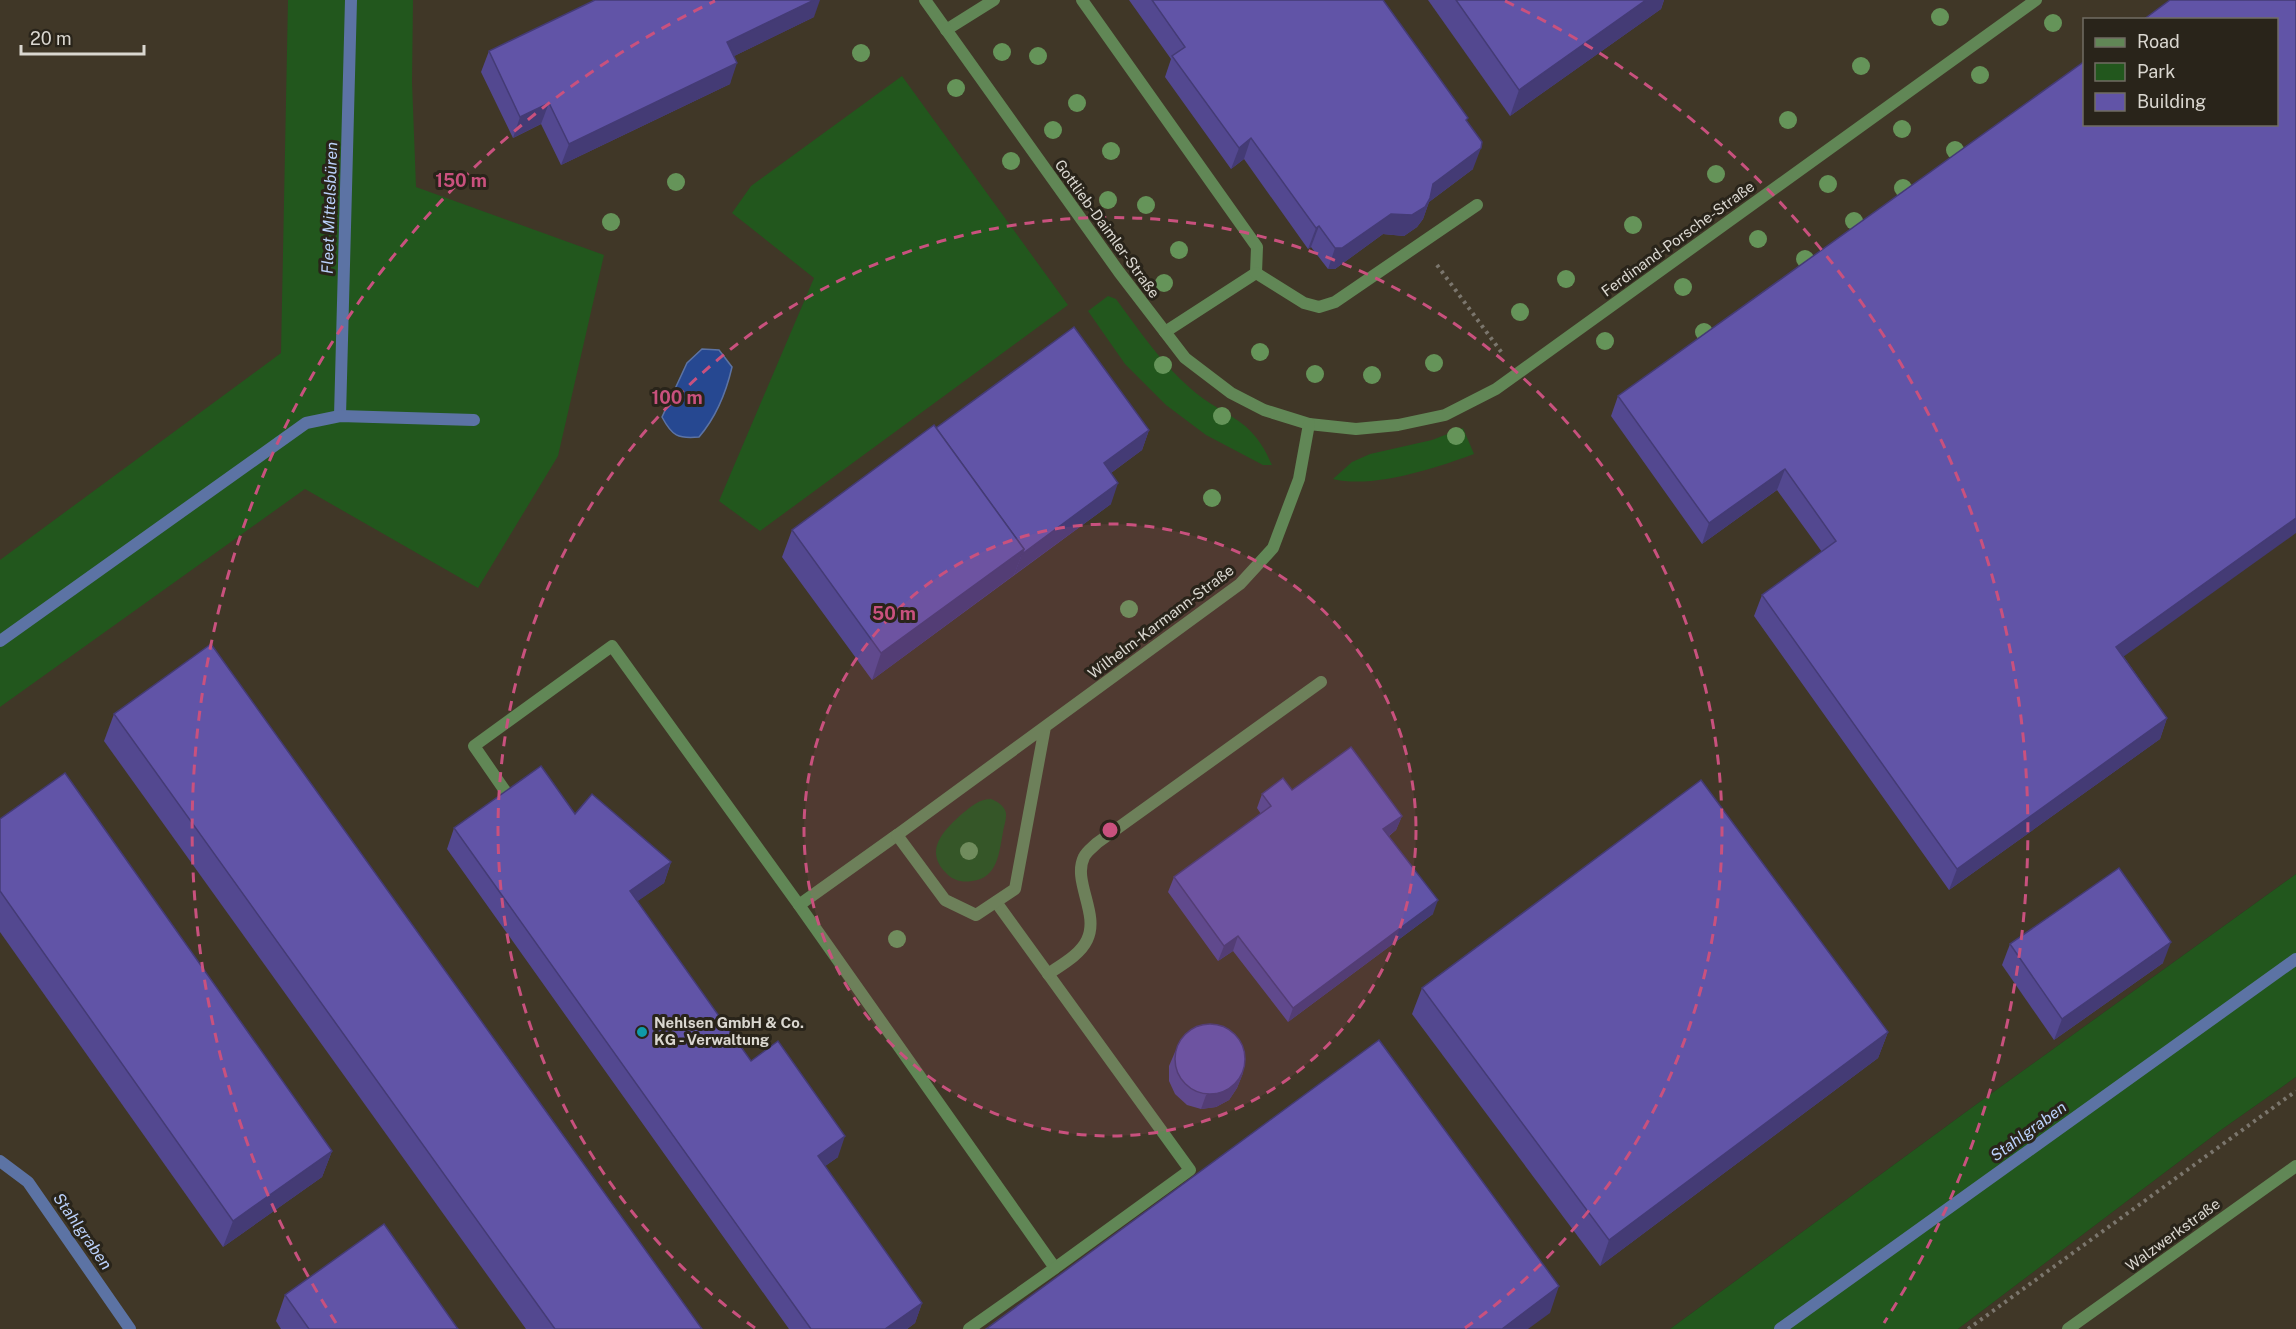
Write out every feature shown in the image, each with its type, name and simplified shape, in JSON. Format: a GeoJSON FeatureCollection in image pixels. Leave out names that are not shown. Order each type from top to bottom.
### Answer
{"type":"FeatureCollection","features":[{"type":"Feature","properties":{"kind":"street","name":"Gottlieb-Daimler-Straße"},"geometry":{"type":"LineString","coordinates":[[925,0],[1119,272],[1185,358],[1232,393],[1264,410],[1310,424]]}},
{"type":"Feature","properties":{"kind":"street"},"geometry":{"type":"LineString","coordinates":[[946,30],[994,0]]}},
{"type":"Feature","properties":{"kind":"street"},"geometry":{"type":"LineString","coordinates":[[1082,0],[1257,247],[1256,273]]}},
{"type":"Feature","properties":{"kind":"street","name":"Ferdinand-Porsche-Straße"},"geometry":{"type":"LineString","coordinates":[[1310,424],[1356,429],[1398,425],[1445,414],[1496,388],[2036,0]]}},
{"type":"Feature","properties":{"kind":"street"},"geometry":{"type":"LineString","coordinates":[[1256,273],[1304,303],[1319,307],[1335,302],[1477,205]]}},
{"type":"Feature","properties":{"kind":"street"},"geometry":{"type":"LineString","coordinates":[[1166,332],[1256,273]]}},
{"type":"Feature","properties":{"kind":"street","name":"Wilhelm-Karmann-Straße"},"geometry":{"type":"LineString","coordinates":[[798,905],[1240,584],[1273,548],[1299,479],[1310,424]]}},
{"type":"Feature","properties":{"kind":"street"},"geometry":{"type":"LineString","coordinates":[[510,798],[474,746],[612,646],[1055,1268]]}},
{"type":"Feature","properties":{"kind":"street"},"geometry":{"type":"LineString","coordinates":[[1048,974],[1077,953],[1087,940],[1091,920],[1081,873],[1084,856],[1097,843],[1321,682]]}},
{"type":"Feature","properties":{"kind":"street"},"geometry":{"type":"LineString","coordinates":[[897,835],[945,900],[976,915],[1016,890],[1045,727]]}},
{"type":"Feature","properties":{"kind":"street"},"geometry":{"type":"LineString","coordinates":[[969,1329],[1190,1170],[996,902]]}},
{"type":"Feature","properties":{"kind":"street","name":"Walzwerkstraße"},"geometry":{"type":"LineString","coordinates":[[2068,1329],[2296,1166]]}},
{"type":"Feature","properties":{"kind":"path"},"geometry":{"type":"LineString","coordinates":[[1421,243],[1516,374]]}},
{"type":"Feature","properties":{"kind":"path"},"geometry":{"type":"LineString","coordinates":[[1968,1329],[2296,1091]]}},
{"type":"Feature","properties":{"kind":"shaded area"},"geometry":{"type":"Polygon","coordinates":[[[0,0],[2296,0],[2296,874],[1670,1329],[0,1329],[0,0]]]}},
{"type":"Feature","properties":{"kind":"shaded area"},"geometry":{"type":"Polygon","coordinates":[[[2296,1077],[2296,1329],[1958,1329],[2221,1130],[2296,1077]]]}},
{"type":"Feature","properties":{"kind":"green space"},"geometry":{"type":"Polygon","coordinates":[[[288,0],[413,0],[412,82],[416,187],[604,255],[558,456],[478,588],[305,489],[0,707],[0,560],[281,353],[288,0]]]}},
{"type":"Feature","properties":{"kind":"green space"},"geometry":{"type":"Polygon","coordinates":[[[902,76],[1068,305],[760,531],[719,501],[814,278],[732,213],[751,186],[902,76]]]}},
{"type":"Feature","properties":{"kind":"green space"},"geometry":{"type":"Polygon","coordinates":[[[1108,296],[1116,299],[1151,346],[1179,378],[1203,398],[1236,419],[1255,436],[1272,465],[1263,465],[1206,435],[1166,405],[1125,364],[1088,311],[1108,296]]]}},
{"type":"Feature","properties":{"kind":"green space"},"geometry":{"type":"Polygon","coordinates":[[[1463,428],[1474,454],[1404,476],[1367,481],[1333,479],[1352,462],[1370,454],[1432,440],[1463,428]]]}},
{"type":"Feature","properties":{"kind":"green space"},"geometry":{"type":"Polygon","coordinates":[[[991,799],[1002,806],[1006,815],[996,863],[992,870],[981,879],[965,882],[955,879],[947,874],[936,857],[939,840],[949,826],[973,805],[991,799]]]}},
{"type":"Feature","properties":{"kind":"green space"},"geometry":{"type":"Polygon","coordinates":[[[2296,874],[2296,1077],[2221,1130],[1958,1329],[1670,1329],[1974,1106],[2296,874]]]}},
{"type":"Feature","properties":{"kind":"water"},"geometry":{"type":"Polygon","coordinates":[[[702,349],[719,350],[732,367],[720,404],[711,421],[699,437],[681,437],[669,428],[662,417],[687,363],[702,349]]]}},
{"type":"Feature","properties":{"kind":"building"},"geometry":{"type":"Polygon","coordinates":[[[595,0],[814,0],[727,42],[737,63],[569,144],[549,103],[520,117],[489,51],[595,0]]]}},
{"type":"Feature","properties":{"kind":"building"},"geometry":{"type":"Polygon","coordinates":[[[1152,0],[1383,0],[1468,118],[1466,120],[1482,142],[1481,148],[1433,184],[1425,207],[1412,215],[1391,214],[1342,248],[1335,248],[1319,226],[1316,228],[1251,138],[1239,148],[1172,56],[1185,47],[1152,0]]]}},
{"type":"Feature","properties":{"kind":"building"},"geometry":{"type":"Polygon","coordinates":[[[1456,0],[1646,0],[1519,90],[1456,0]]]}},
{"type":"Feature","properties":{"kind":"building"},"geometry":{"type":"Polygon","coordinates":[[[2170,0],[2296,0],[2296,518],[2116,647],[2167,718],[1957,869],[1762,595],[1836,541],[1785,469],[1709,523],[1618,396],[2083,62],[2083,126],[2278,126],[2278,18],[2146,18],[2170,0]]]}},
{"type":"Feature","properties":{"kind":"building"},"geometry":{"type":"Polygon","coordinates":[[[1074,327],[1149,430],[1104,463],[1118,483],[1022,554],[1024,549],[936,428],[1074,327]]]}},
{"type":"Feature","properties":{"kind":"building"},"geometry":{"type":"Polygon","coordinates":[[[934,425],[1024,549],[881,653],[792,530],[934,425]]]}},
{"type":"Feature","properties":{"kind":"building"},"geometry":{"type":"Polygon","coordinates":[[[211,644],[702,1329],[555,1329],[114,714],[211,644]]]}},
{"type":"Feature","properties":{"kind":"building"},"geometry":{"type":"Polygon","coordinates":[[[1351,747],[1402,816],[1383,829],[1438,900],[1293,1008],[1238,936],[1224,946],[1174,877],[1271,806],[1262,794],[1283,778],[1292,790],[1351,747]]]}},
{"type":"Feature","properties":{"kind":"building","name":"Nehlsen GmbH & Co. KG - Verwaltung"},"geometry":{"type":"Polygon","coordinates":[[[541,766],[575,814],[592,794],[671,862],[630,891],[751,1061],[778,1041],[845,1136],[818,1156],[922,1303],[885,1329],[811,1329],[454,828],[541,766]]]}},
{"type":"Feature","properties":{"kind":"building"},"geometry":{"type":"Polygon","coordinates":[[[65,773],[332,1151],[233,1221],[0,891],[0,819],[65,773]]]}},
{"type":"Feature","properties":{"kind":"building"},"geometry":{"type":"Polygon","coordinates":[[[1701,780],[1888,1032],[1609,1240],[1422,988],[1701,780]]]}},
{"type":"Feature","properties":{"kind":"building"},"geometry":{"type":"Polygon","coordinates":[[[2119,868],[2171,942],[2062,1019],[2010,944],[2119,868]]]}},
{"type":"Feature","properties":{"kind":"building"},"geometry":{"type":"Polygon","coordinates":[[[1217,1024],[1230,1030],[1239,1039],[1243,1045],[1245,1059],[1243,1073],[1235,1084],[1224,1092],[1203,1094],[1185,1084],[1177,1073],[1175,1052],[1185,1034],[1196,1026],[1217,1024]]]}},
{"type":"Feature","properties":{"kind":"building"},"geometry":{"type":"Polygon","coordinates":[[[1379,1040],[1559,1286],[1502,1329],[986,1329],[1379,1040]]]}},
{"type":"Feature","properties":{"kind":"building"},"geometry":{"type":"Polygon","coordinates":[[[384,1224],[458,1329],[309,1329],[285,1295],[384,1224]]]}},
{"type":"Feature","properties":{"kind":"waterway","name":"Fleet Mittelsbüren"},"geometry":{"type":"LineString","coordinates":[[340,416],[351,0]]}},
{"type":"Feature","properties":{"kind":"waterway","name":"Fleet Mittelsbüren"},"geometry":{"type":"LineString","coordinates":[[0,641],[306,423],[340,416],[474,420]]}},
{"type":"Feature","properties":{"kind":"waterway","name":"Stahlgraben"},"geometry":{"type":"LineString","coordinates":[[1780,1329],[2296,959]]}},
{"type":"Feature","properties":{"kind":"waterway","name":"Stahlgraben"},"geometry":{"type":"LineString","coordinates":[[0,1161],[28,1182],[130,1329]]}},
{"type":"Feature","properties":{"kind":"place","name":"Nehlsen GmbH & Co. KG - Verwaltung"},"geometry":{"type":"Point","coordinates":[642,1032]}}]}
